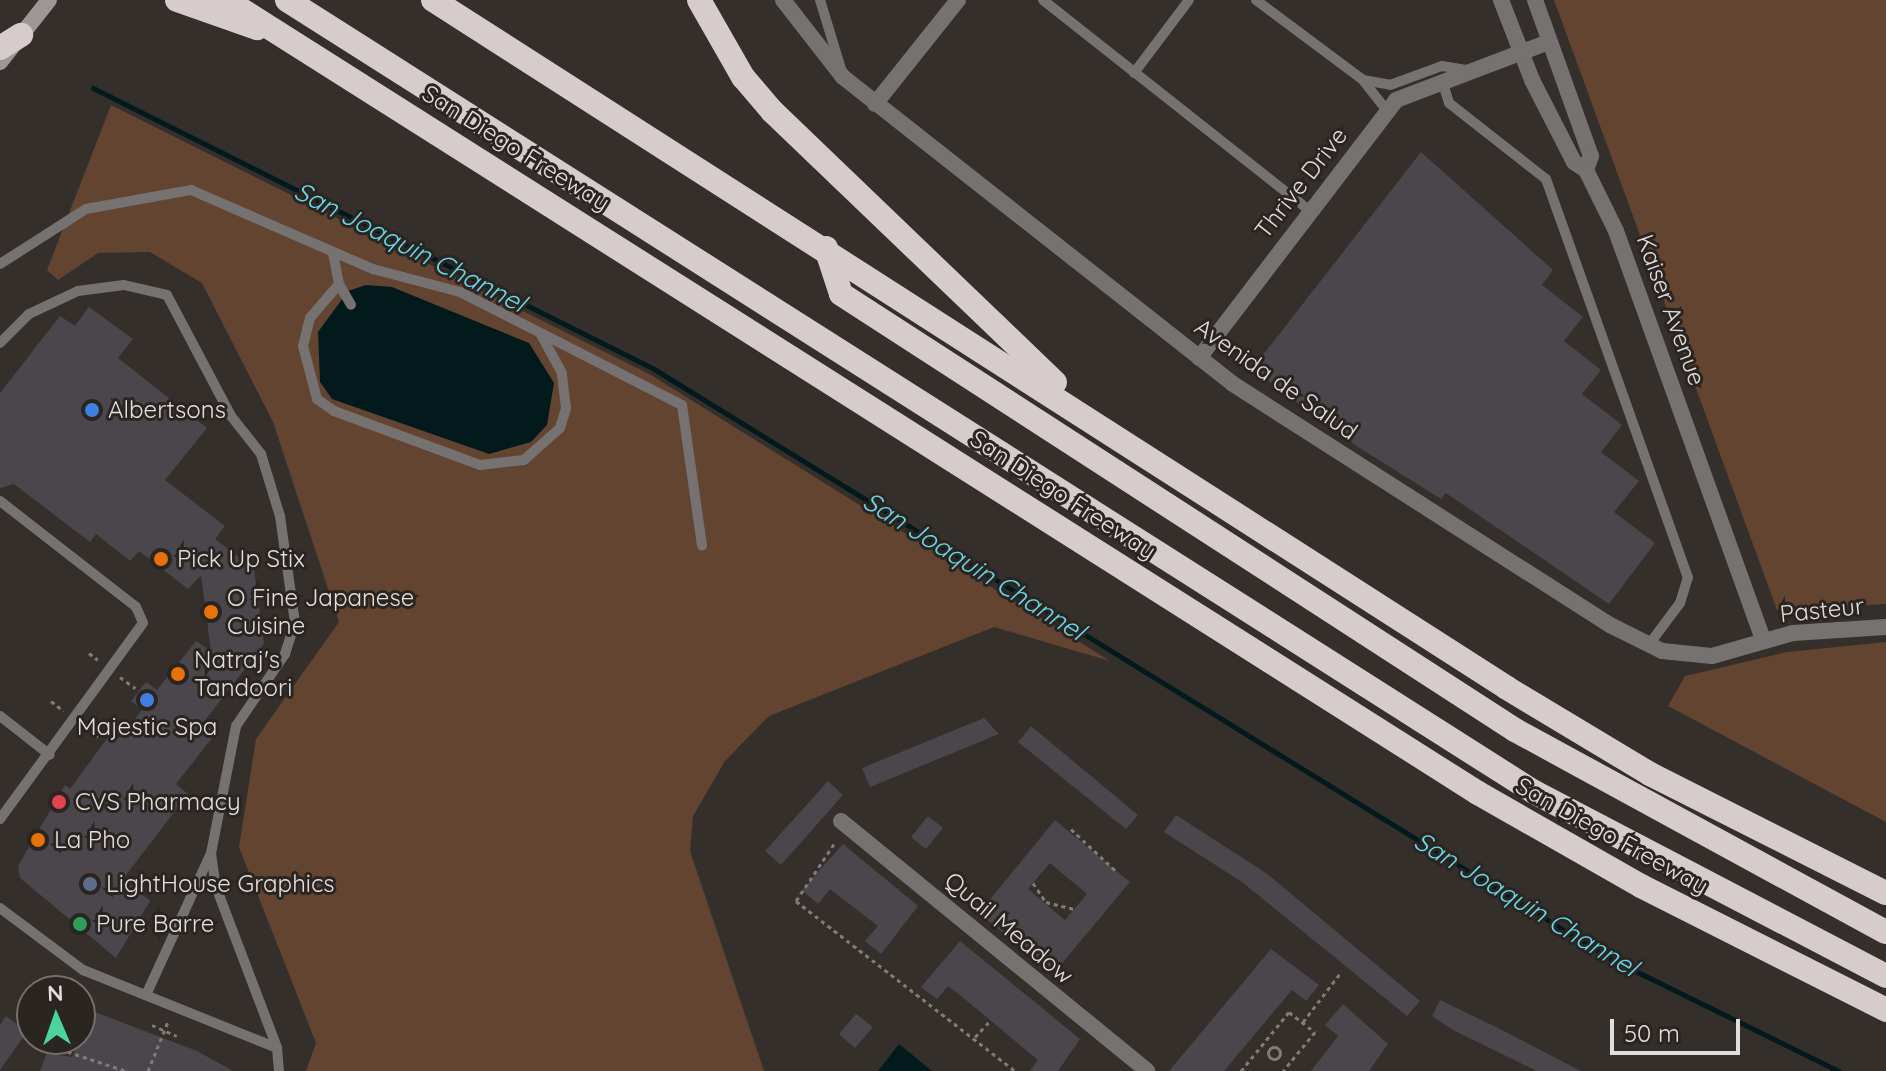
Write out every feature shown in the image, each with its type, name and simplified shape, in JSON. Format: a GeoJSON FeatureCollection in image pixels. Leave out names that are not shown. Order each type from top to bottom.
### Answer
{"type":"FeatureCollection","features":[{"type":"Feature","properties":{"kind":"highway"},"geometry":{"type":"LineString","coordinates":[[177,0],[285,36]]}},
{"type":"Feature","properties":{"kind":"highway","name":"San Diego Freeway"},"geometry":{"type":"LineString","coordinates":[[226,0],[1478,793],[1641,886],[1886,1010]]}},
{"type":"Feature","properties":{"kind":"highway","name":"San Diego Freeway"},"geometry":{"type":"LineString","coordinates":[[287,0],[1534,792],[1886,976]]}},
{"type":"Feature","properties":{"kind":"highway"},"geometry":{"type":"LineString","coordinates":[[433,0],[1650,774],[1886,893]]}},
{"type":"Feature","properties":{"kind":"highway"},"geometry":{"type":"LineString","coordinates":[[699,0],[743,77],[772,111],[1093,418]]}},
{"type":"Feature","properties":{"kind":"highway"},"geometry":{"type":"LineString","coordinates":[[0,48],[21,35]]}},
{"type":"Feature","properties":{"kind":"highway"},"geometry":{"type":"LineString","coordinates":[[826,248],[841,294],[1515,730],[1886,932]]}},
{"type":"Feature","properties":{"kind":"main road"},"geometry":{"type":"LineString","coordinates":[[0,62],[49,0]]}},
{"type":"Feature","properties":{"kind":"street","name":"Avenida de Salud"},"geometry":{"type":"LineString","coordinates":[[783,0],[843,77],[1199,358],[1648,646],[1712,656],[1764,641]]}},
{"type":"Feature","properties":{"kind":"street"},"geometry":{"type":"LineString","coordinates":[[875,104],[958,0]]}},
{"type":"Feature","properties":{"kind":"street"},"geometry":{"type":"LineString","coordinates":[[1501,0],[1519,52],[1574,162],[1586,170]]}},
{"type":"Feature","properties":{"kind":"street","name":"Kaiser Avenue"},"geometry":{"type":"LineString","coordinates":[[1535,0],[1591,156],[1586,170],[1616,231],[1764,641]]}},
{"type":"Feature","properties":{"kind":"street","name":"Thrive Drive"},"geometry":{"type":"LineString","coordinates":[[1199,358],[1309,210],[1406,93],[1549,42]]}},
{"type":"Feature","properties":{"kind":"street","name":"Pasteur"},"geometry":{"type":"LineString","coordinates":[[1764,641],[1886,627]]}},
{"type":"Feature","properties":{"kind":"street","name":"Quail Meadow"},"geometry":{"type":"LineString","coordinates":[[841,821],[1147,1071]]}},
{"type":"Feature","properties":{"kind":"lane"},"geometry":{"type":"LineString","coordinates":[[820,0],[843,77]]}},
{"type":"Feature","properties":{"kind":"lane"},"geometry":{"type":"LineString","coordinates":[[1043,0],[1309,210]]}},
{"type":"Feature","properties":{"kind":"lane"},"geometry":{"type":"LineString","coordinates":[[1134,73],[1189,0]]}},
{"type":"Feature","properties":{"kind":"lane"},"geometry":{"type":"LineString","coordinates":[[1256,0],[1362,79],[1388,112]]}},
{"type":"Feature","properties":{"kind":"lane","name":"Thrive Drive"},"geometry":{"type":"LineString","coordinates":[[1362,79],[1390,85],[1442,66],[1468,70]]}},
{"type":"Feature","properties":{"kind":"lane"},"geometry":{"type":"LineString","coordinates":[[1442,80],[1449,103],[1546,179],[1688,577],[1680,603],[1648,646]]}},
{"type":"Feature","properties":{"kind":"lane"},"geometry":{"type":"LineString","coordinates":[[0,264],[86,209],[181,190],[222,198],[333,253],[460,292],[682,405],[702,546]]}},
{"type":"Feature","properties":{"kind":"lane"},"geometry":{"type":"LineString","coordinates":[[333,253],[339,284],[351,305]]}},
{"type":"Feature","properties":{"kind":"lane"},"geometry":{"type":"LineString","coordinates":[[339,284],[310,318],[303,346],[317,399],[480,465],[524,460],[560,428],[567,390],[537,330]]}},
{"type":"Feature","properties":{"kind":"lane"},"geometry":{"type":"LineString","coordinates":[[0,343],[29,314],[78,291],[139,286],[167,295],[231,416],[256,441],[280,516],[295,623],[285,654],[236,726],[211,853],[146,995]]}},
{"type":"Feature","properties":{"kind":"lane"},"geometry":{"type":"LineString","coordinates":[[0,501],[136,607],[143,623],[50,755],[0,819]]}},
{"type":"Feature","properties":{"kind":"lane"},"geometry":{"type":"LineString","coordinates":[[0,716],[50,755]]}},
{"type":"Feature","properties":{"kind":"lane"},"geometry":{"type":"LineString","coordinates":[[211,853],[216,887],[277,1048],[279,1071]]}},
{"type":"Feature","properties":{"kind":"lane"},"geometry":{"type":"LineString","coordinates":[[0,908],[83,970],[277,1048]]}},
{"type":"Feature","properties":{"kind":"path"},"geometry":{"type":"LineString","coordinates":[[89,653],[104,664]]}},
{"type":"Feature","properties":{"kind":"path"},"geometry":{"type":"LineString","coordinates":[[120,677],[135,688]]}},
{"type":"Feature","properties":{"kind":"path"},"geometry":{"type":"LineString","coordinates":[[51,701],[67,714]]}},
{"type":"Feature","properties":{"kind":"path"},"geometry":{"type":"LineString","coordinates":[[84,727],[98,737]]}},
{"type":"Feature","properties":{"kind":"path"},"geometry":{"type":"LineString","coordinates":[[1071,829],[1116,871]]}},
{"type":"Feature","properties":{"kind":"path"},"geometry":{"type":"LineString","coordinates":[[834,844],[796,901],[1015,1071]]}},
{"type":"Feature","properties":{"kind":"path"},"geometry":{"type":"LineString","coordinates":[[1033,883],[1046,902],[1075,909]]}},
{"type":"Feature","properties":{"kind":"path"},"geometry":{"type":"LineString","coordinates":[[1303,1022],[1342,971]]}},
{"type":"Feature","properties":{"kind":"path"},"geometry":{"type":"LineString","coordinates":[[1241,1071],[1289,1012],[1315,1032],[1283,1071]]}},
{"type":"Feature","properties":{"kind":"path"},"geometry":{"type":"LineString","coordinates":[[148,1071],[170,1016]]}},
{"type":"Feature","properties":{"kind":"path"},"geometry":{"type":"LineString","coordinates":[[975,1037],[990,1021]]}},
{"type":"Feature","properties":{"kind":"path"},"geometry":{"type":"LineString","coordinates":[[152,1025],[177,1036]]}},
{"type":"Feature","properties":{"kind":"path"},"geometry":{"type":"LineString","coordinates":[[1263,1045],[1270,1050],[1279,1049],[1279,1057]]}},
{"type":"Feature","properties":{"kind":"path"},"geometry":{"type":"LineString","coordinates":[[1270,1050],[1270,1058],[1279,1057],[1288,1064]]}},
{"type":"Feature","properties":{"kind":"path"},"geometry":{"type":"LineString","coordinates":[[78,1055],[126,1071]]}},
{"type":"Feature","properties":{"kind":"shaded area"},"geometry":{"type":"Polygon","coordinates":[[[1554,0],[1886,0],[1886,604],[1777,610],[1554,0]]]}},
{"type":"Feature","properties":{"kind":"shaded area"},"geometry":{"type":"Polygon","coordinates":[[[111,105],[651,375],[1110,661],[994,627],[769,716],[725,761],[693,816],[690,851],[764,1071],[306,1071],[316,1043],[239,847],[256,739],[339,622],[273,422],[202,283],[150,252],[98,253],[58,280],[47,270],[111,105]]]}},
{"type":"Feature","properties":{"kind":"shaded area"},"geometry":{"type":"Polygon","coordinates":[[[1886,642],[1886,822],[1668,706],[1685,676],[1787,652],[1886,642]]]}},
{"type":"Feature","properties":{"kind":"water"},"geometry":{"type":"Polygon","coordinates":[[[366,285],[392,287],[529,343],[554,383],[547,425],[531,442],[489,454],[332,399],[320,382],[318,332],[348,291],[366,285]]]}},
{"type":"Feature","properties":{"kind":"water"},"geometry":{"type":"Polygon","coordinates":[[[899,1044],[932,1071],[878,1071],[899,1044]]]}},
{"type":"Feature","properties":{"kind":"building"},"geometry":{"type":"Polygon","coordinates":[[[1421,152],[1553,270],[1542,285],[1583,317],[1564,341],[1601,370],[1582,394],[1622,425],[1601,452],[1639,481],[1614,512],[1655,543],[1609,604],[1446,493],[1441,499],[1355,445],[1252,369],[1421,152]]]}},
{"type":"Feature","properties":{"kind":"building"},"geometry":{"type":"Polygon","coordinates":[[[89,307],[133,339],[118,358],[207,428],[165,480],[225,526],[215,539],[254,569],[264,644],[203,723],[216,733],[176,784],[188,794],[123,879],[150,901],[116,958],[20,878],[18,866],[65,785],[70,789],[111,733],[119,738],[142,710],[131,701],[146,682],[157,690],[196,641],[211,651],[201,575],[188,589],[139,551],[130,561],[96,534],[90,542],[14,484],[0,488],[0,393],[60,316],[75,326],[89,307]]]}},
{"type":"Feature","properties":{"kind":"building"},"geometry":{"type":"Polygon","coordinates":[[[984,718],[999,734],[870,787],[862,768],[984,718]]]}},
{"type":"Feature","properties":{"kind":"building"},"geometry":{"type":"Polygon","coordinates":[[[1031,726],[1138,815],[1126,829],[1018,742],[1031,726]]]}},
{"type":"Feature","properties":{"kind":"building"},"geometry":{"type":"Polygon","coordinates":[[[828,781],[843,795],[781,865],[765,851],[828,781]]]}},
{"type":"Feature","properties":{"kind":"building"},"geometry":{"type":"Polygon","coordinates":[[[1176,815],[1266,873],[1420,1001],[1407,1016],[1242,882],[1164,832],[1176,815]]]}},
{"type":"Feature","properties":{"kind":"building"},"geometry":{"type":"Polygon","coordinates":[[[928,816],[943,828],[926,849],[911,837],[928,816]]]}},
{"type":"Feature","properties":{"kind":"building"},"geometry":{"type":"Polygon","coordinates":[[[1055,820],[1130,882],[1053,974],[979,913],[1055,820]],[[1050,863],[1028,889],[1065,920],[1087,894],[1050,863]]]}},
{"type":"Feature","properties":{"kind":"building"},"geometry":{"type":"Polygon","coordinates":[[[843,844],[918,906],[881,954],[865,941],[878,926],[830,889],[818,904],[802,890],[843,844]]]}},
{"type":"Feature","properties":{"kind":"building"},"geometry":{"type":"Polygon","coordinates":[[[960,941],[1080,1039],[1058,1071],[1030,1071],[1038,1060],[948,986],[937,999],[921,987],[960,941]]]}},
{"type":"Feature","properties":{"kind":"building"},"geometry":{"type":"Polygon","coordinates":[[[1271,949],[1319,985],[1306,1001],[1292,990],[1224,1071],[1169,1071],[1271,949]]]}},
{"type":"Feature","properties":{"kind":"building"},"geometry":{"type":"Polygon","coordinates":[[[1440,1000],[1581,1071],[1537,1071],[1453,1030],[1432,1016],[1440,1000]]]}},
{"type":"Feature","properties":{"kind":"building"},"geometry":{"type":"Polygon","coordinates":[[[1343,1004],[1388,1044],[1369,1071],[1311,1071],[1338,1036],[1325,1025],[1343,1004]]]}},
{"type":"Feature","properties":{"kind":"building"},"geometry":{"type":"Polygon","coordinates":[[[96,1013],[197,1051],[233,1071],[40,1071],[46,1055],[96,1055],[96,1013]]]}},
{"type":"Feature","properties":{"kind":"building"},"geometry":{"type":"Polygon","coordinates":[[[856,1014],[873,1027],[855,1048],[839,1034],[856,1014]]]}},
{"type":"Feature","properties":{"kind":"building"},"geometry":{"type":"Polygon","coordinates":[[[6,1016],[16,1024],[16,1047],[0,1070],[0,1025],[6,1016]]]}},
{"type":"Feature","properties":{"kind":"waterway","name":"San Joaquin Channel"},"geometry":{"type":"LineString","coordinates":[[93,88],[654,369],[1609,958],[1839,1071]]}},
{"type":"Feature","properties":{"kind":"place","name":"Albertsons"},"geometry":{"type":"Point","coordinates":[92,410]}},
{"type":"Feature","properties":{"kind":"place","name":"Pick Up Stix"},"geometry":{"type":"Point","coordinates":[161,559]}},
{"type":"Feature","properties":{"kind":"place","name":"O Fine Japanese Cuisine"},"geometry":{"type":"Point","coordinates":[211,612]}},
{"type":"Feature","properties":{"kind":"place","name":"Natraj's Tandoori"},"geometry":{"type":"Point","coordinates":[178,674]}},
{"type":"Feature","properties":{"kind":"place","name":"Majestic Spa"},"geometry":{"type":"Point","coordinates":[147,700]}},
{"type":"Feature","properties":{"kind":"place","name":"CVS Pharmacy"},"geometry":{"type":"Point","coordinates":[59,802]}},
{"type":"Feature","properties":{"kind":"place","name":"La Pho"},"geometry":{"type":"Point","coordinates":[38,840]}},
{"type":"Feature","properties":{"kind":"place","name":"LightHouse Graphics"},"geometry":{"type":"Point","coordinates":[90,884]}},
{"type":"Feature","properties":{"kind":"place","name":"Pure Barre"},"geometry":{"type":"Point","coordinates":[80,924]}}]}
